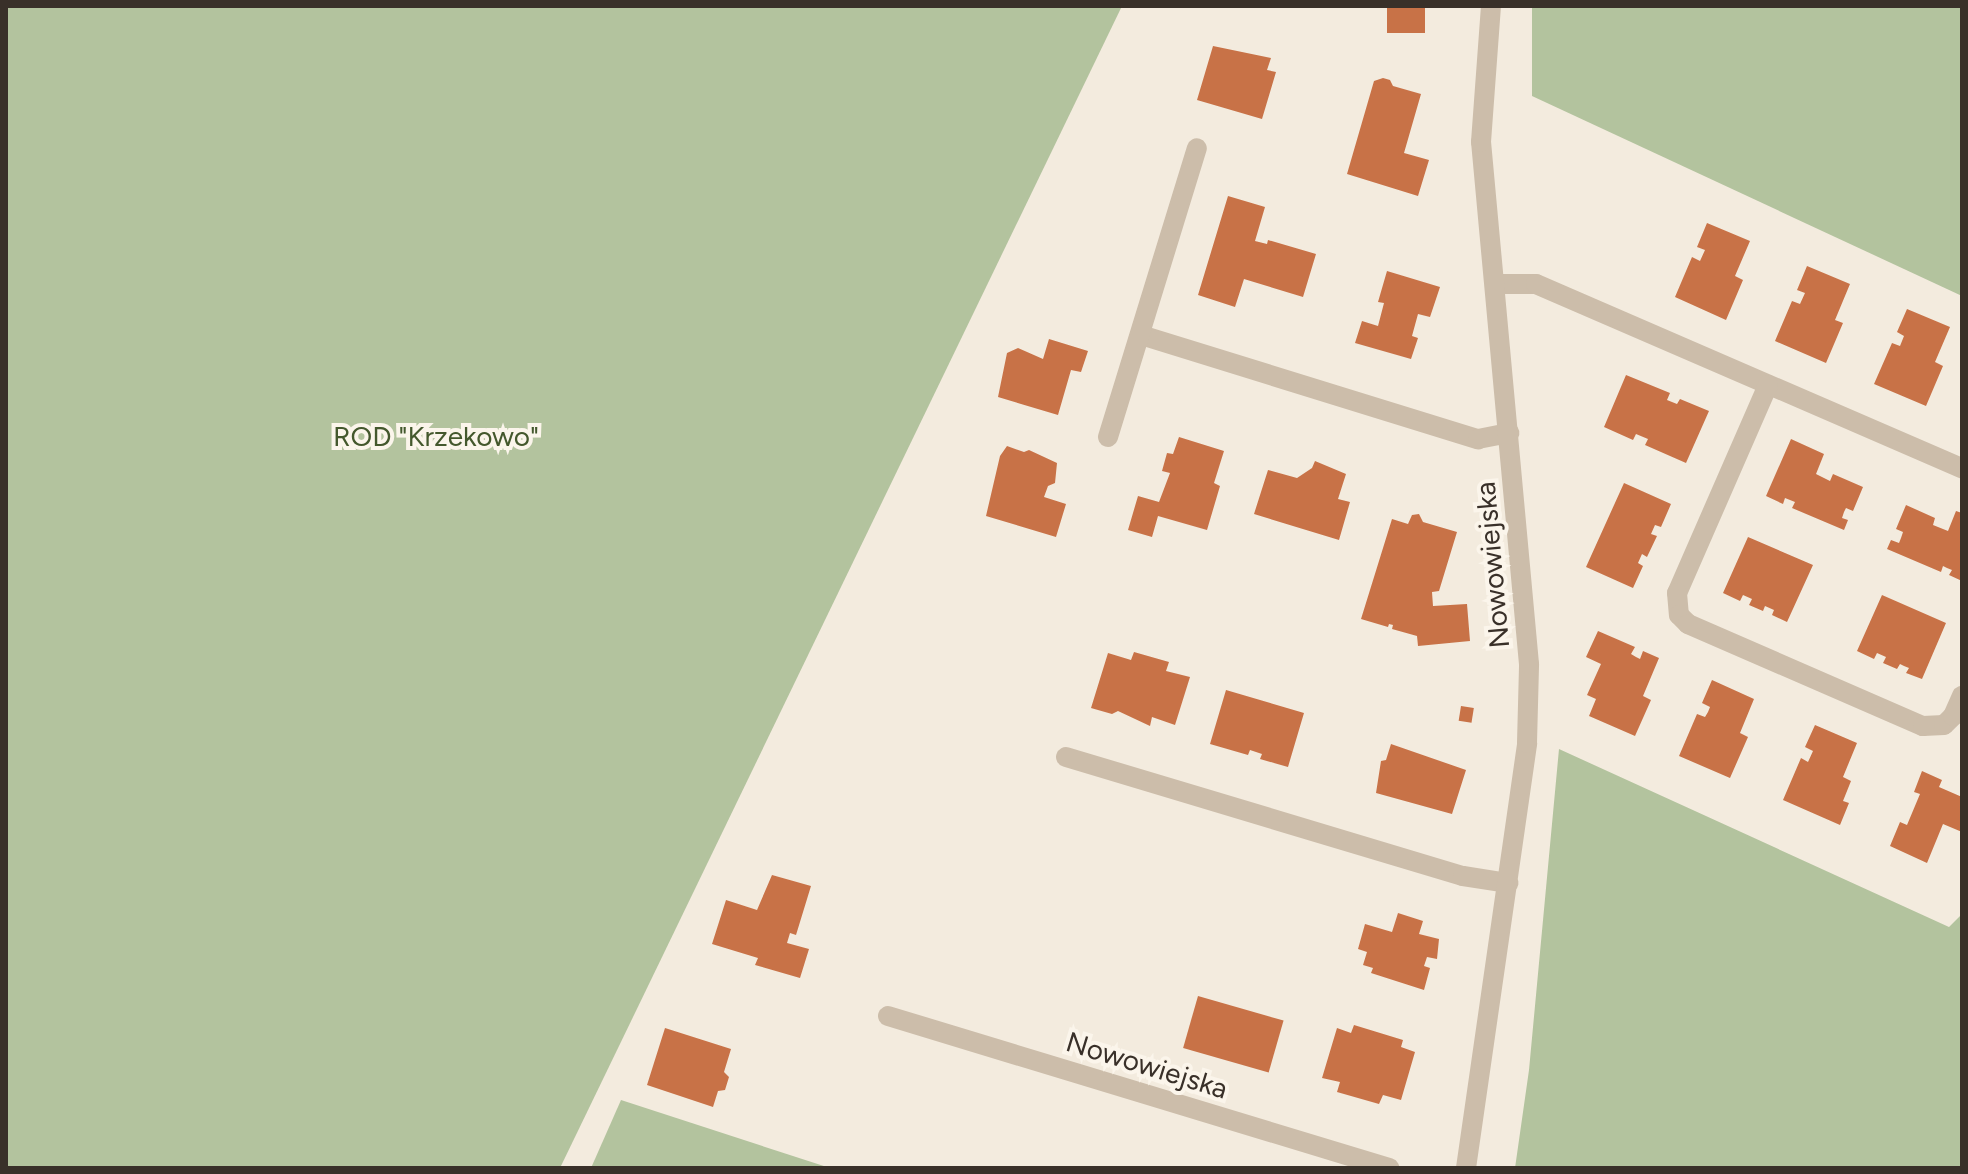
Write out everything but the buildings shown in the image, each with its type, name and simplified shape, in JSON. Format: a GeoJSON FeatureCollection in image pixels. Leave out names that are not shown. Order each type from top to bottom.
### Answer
{"type":"FeatureCollection","features":[{"type":"Feature","properties":{"kind":"street","name":"Nowowiejska"},"geometry":{"type":"LineString","coordinates":[[1466,1168],[1527,743],[1529,664],[1481,142],[1491,6]]}},
{"type":"Feature","properties":{"kind":"street"},"geometry":{"type":"LineString","coordinates":[[1108,437],[1197,148]]}},
{"type":"Feature","properties":{"kind":"street"},"geometry":{"type":"LineString","coordinates":[[1496,284],[1536,284],[1962,468]]}},
{"type":"Feature","properties":{"kind":"street"},"geometry":{"type":"LineString","coordinates":[[1141,335],[1478,439],[1509,433]]}},
{"type":"Feature","properties":{"kind":"street"},"geometry":{"type":"LineString","coordinates":[[1768,385],[1677,593],[1679,615],[1703,631],[1923,726],[1944,725],[1953,716],[1962,696]]}},
{"type":"Feature","properties":{"kind":"street"},"geometry":{"type":"LineString","coordinates":[[1066,757],[1463,876],[1508,883]]}},
{"type":"Feature","properties":{"kind":"street","name":"Nowowiejska"},"geometry":{"type":"LineString","coordinates":[[888,1016],[1389,1168]]}},
{"type":"Feature","properties":{"kind":"green space","name":"ROD \"Krzekowo\""},"geometry":{"type":"Polygon","coordinates":[[[6,6],[1122,6],[560,1168],[6,1168],[6,6]]]}},
{"type":"Feature","properties":{"kind":"green space"},"geometry":{"type":"Polygon","coordinates":[[[1532,6],[1962,6],[1962,296],[1532,96],[1532,6]]]}},
{"type":"Feature","properties":{"kind":"green space"},"geometry":{"type":"Polygon","coordinates":[[[1559,749],[1949,927],[1962,914],[1962,1168],[1515,1168],[1529,1070],[1559,749]]]}},
{"type":"Feature","properties":{"kind":"green space"},"geometry":{"type":"Polygon","coordinates":[[[621,1100],[830,1168],[591,1168],[621,1100]]]}}]}
